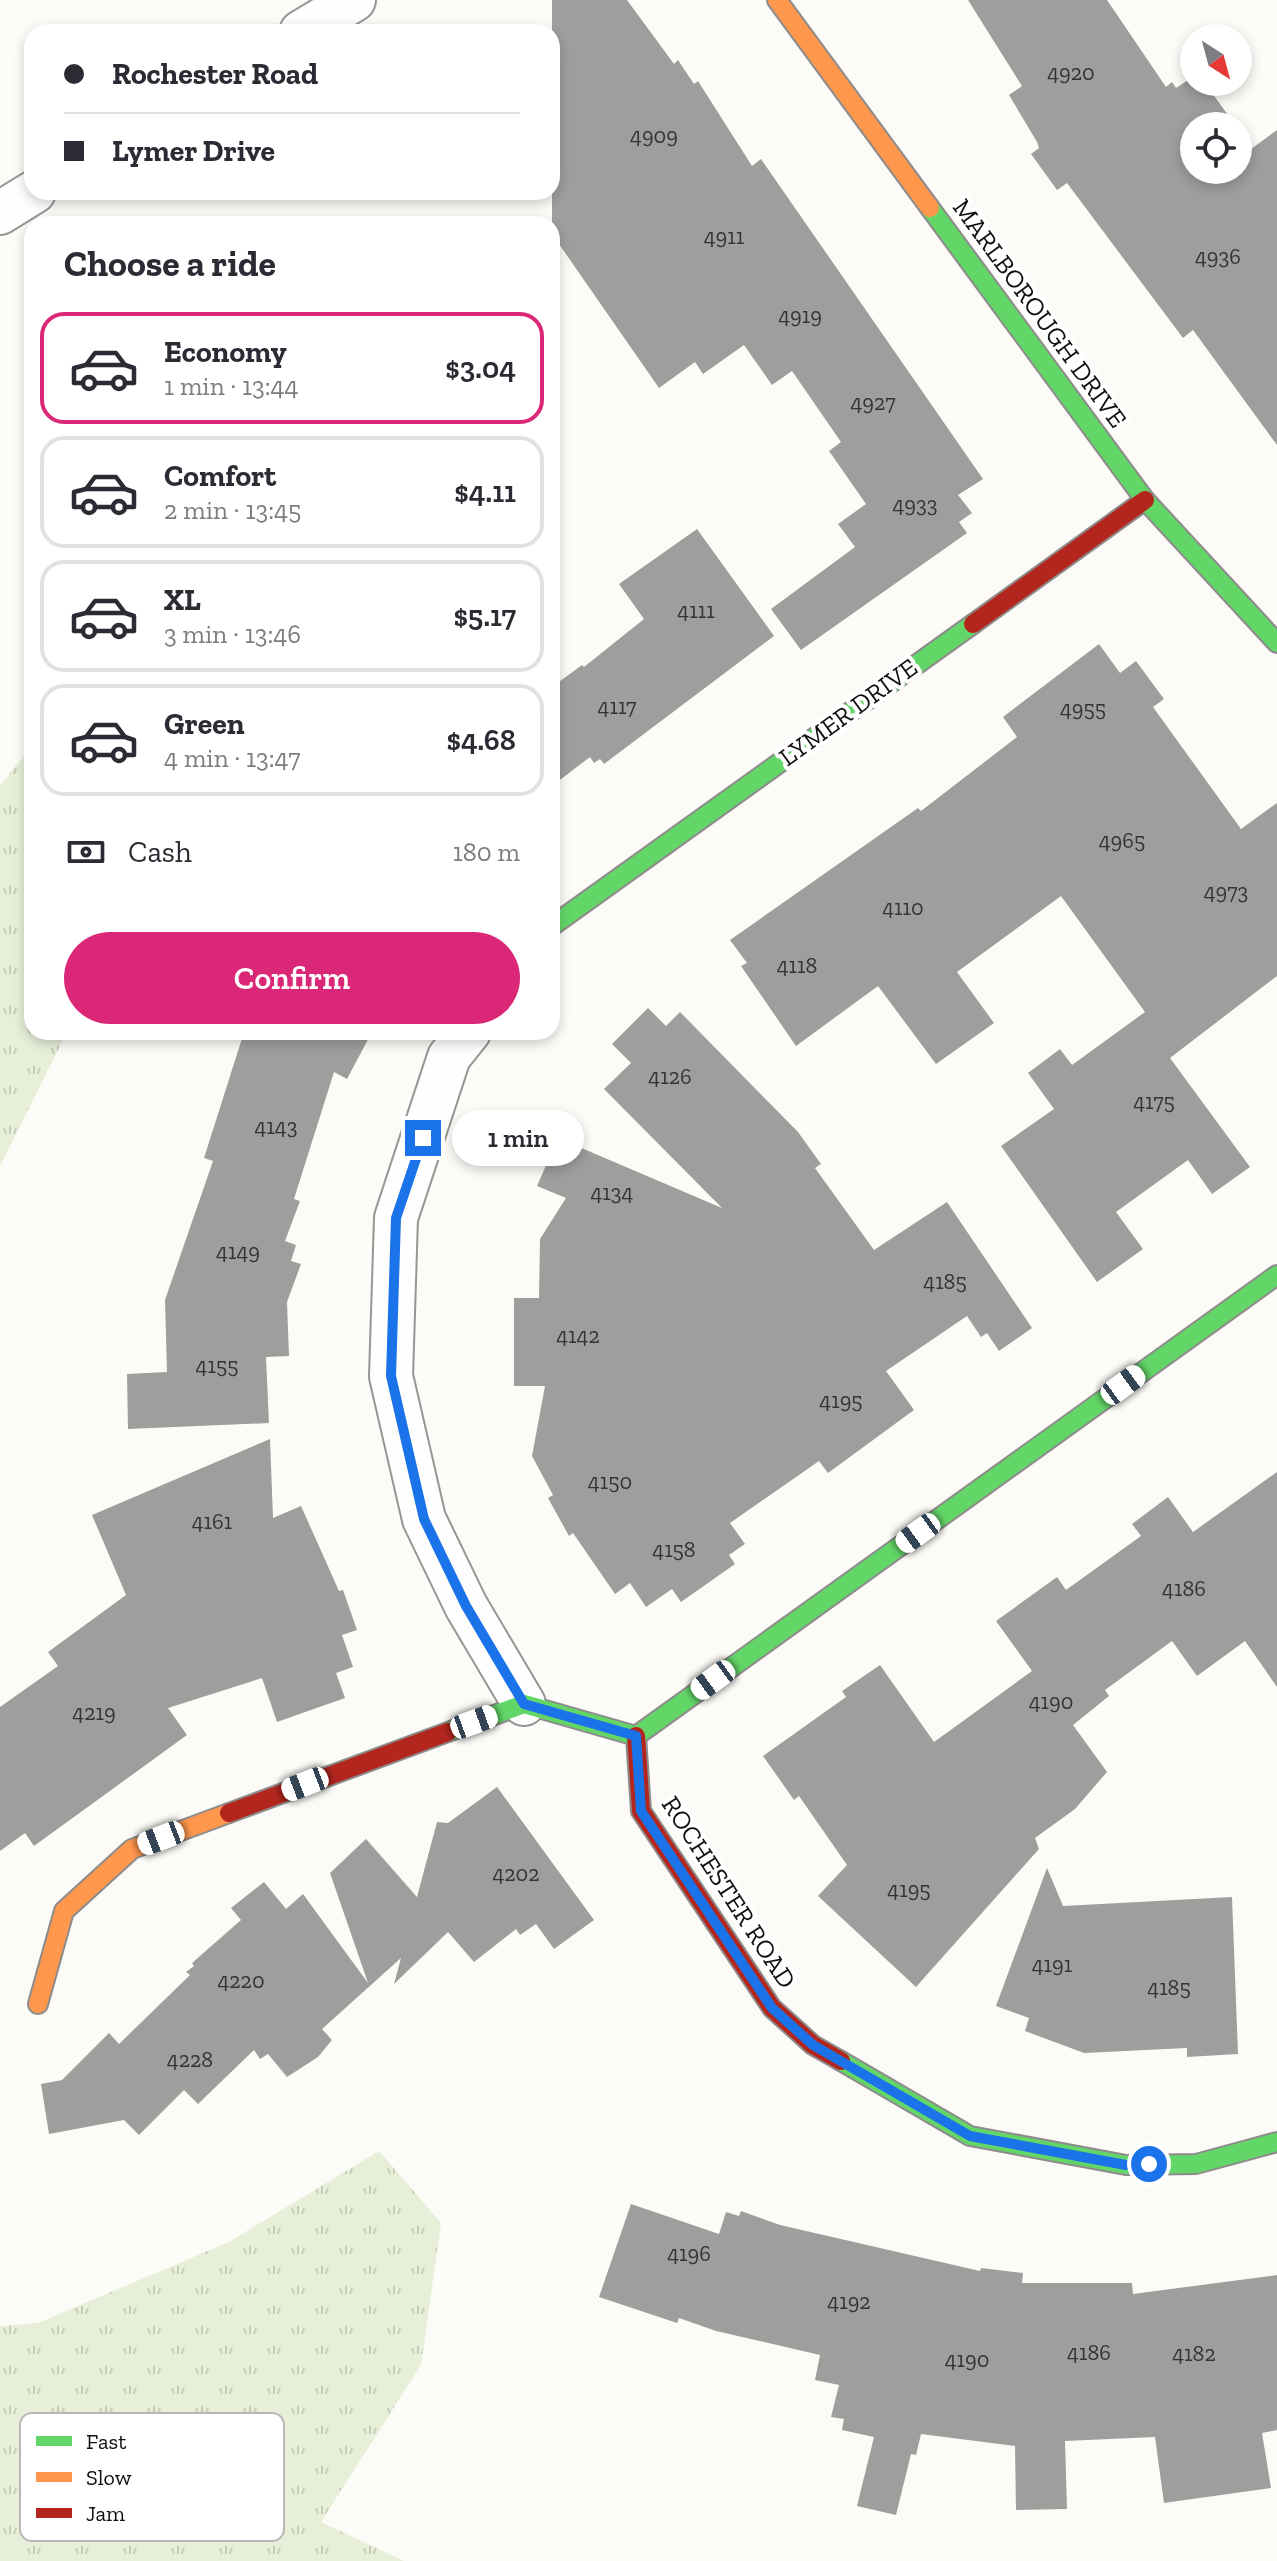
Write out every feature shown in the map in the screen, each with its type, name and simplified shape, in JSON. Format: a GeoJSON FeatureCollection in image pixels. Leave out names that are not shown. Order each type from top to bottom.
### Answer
{"type":"FeatureCollection","features":[{"type":"Feature","properties":{"kind":"street"},"geometry":{"type":"LineString","coordinates":[[314,24],[354,0]]}},
{"type":"Feature","properties":{"kind":"street","name":"MARLBOROUGH DRIVE"},"geometry":{"type":"LineString","coordinates":[[777,0],[1145,500],[1277,643]]}},
{"type":"Feature","properties":{"kind":"street","name":"LYMER DRIVE"},"geometry":{"type":"LineString","coordinates":[[560,920],[1145,500]]}},
{"type":"Feature","properties":{"kind":"street"},"geometry":{"type":"LineString","coordinates":[[463,1040],[449,1057],[396,1218],[391,1376],[424,1519],[466,1606],[524,1704]]}},
{"type":"Feature","properties":{"kind":"street"},"geometry":{"type":"LineString","coordinates":[[38,2004],[64,1911],[132,1849],[524,1704],[636,1736],[1277,1275]]}},
{"type":"Feature","properties":{"kind":"street","name":"ROCHESTER ROAD"},"geometry":{"type":"LineString","coordinates":[[636,1736],[641,1811],[772,2008],[813,2045],[970,2136],[1126,2165],[1196,2164],[1277,2142]]}},
{"type":"Feature","properties":{"kind":"green space"},"geometry":{"type":"Polygon","coordinates":[[[24,755],[24,1040],[63,1040],[0,1166],[0,786],[24,755]]]}},
{"type":"Feature","properties":{"kind":"green space"},"geometry":{"type":"Polygon","coordinates":[[[379,2151],[441,2223],[421,2365],[321,2522],[404,2561],[0,2561],[0,2326],[38,2323],[229,2242],[379,2151]]]}},
{"type":"Feature","properties":{"kind":"building"},"geometry":{"type":"Polygon","coordinates":[[[552,0],[627,0],[674,64],[678,60],[694,84],[698,81],[752,166],[761,159],[983,479],[958,495],[972,513],[959,522],[967,533],[801,650],[771,609],[855,547],[838,524],[866,504],[829,451],[841,442],[792,371],[772,385],[744,345],[703,374],[695,362],[659,388],[560,246],[560,216],[552,216],[552,200],[560,200],[560,24],[552,24],[552,0]]]}},
{"type":"Feature","properties":{"kind":"building"},"geometry":{"type":"Polygon","coordinates":[[[968,0],[1107,0],[1166,87],[1172,82],[1176,88],[1180,85],[1180,96],[1214,96],[1226,112],[1180,112],[1180,184],[1252,184],[1252,148],[1277,130],[1277,445],[1193,330],[1183,338],[1067,183],[1057,190],[1031,154],[1039,148],[1037,142],[1009,95],[1022,86],[968,0]]]}},
{"type":"Feature","properties":{"kind":"building"},"geometry":{"type":"Polygon","coordinates":[[[697,529],[774,636],[604,764],[600,759],[594,763],[590,757],[560,780],[560,681],[582,665],[584,667],[644,619],[619,584],[697,529]]]}},
{"type":"Feature","properties":{"kind":"building"},"geometry":{"type":"Polygon","coordinates":[[[1099,644],[1120,673],[1136,661],[1164,699],[1153,707],[1241,829],[1277,803],[1277,976],[1170,1058],[1250,1167],[1212,1194],[1188,1160],[1116,1212],[1143,1249],[1097,1282],[1001,1146],[1054,1109],[1028,1073],[1060,1049],[1072,1065],[1145,1012],[1061,896],[957,972],[994,1023],[936,1064],[878,986],[796,1046],[741,966],[747,963],[730,940],[918,808],[921,811],[1017,737],[1003,717],[1099,644]]]}},
{"type":"Feature","properties":{"kind":"building"},"geometry":{"type":"Polygon","coordinates":[[[648,1008],[666,1026],[680,1012],[798,1132],[821,1164],[815,1168],[874,1250],[947,1202],[1032,1328],[999,1351],[987,1333],[981,1337],[967,1316],[886,1371],[914,1410],[828,1473],[819,1461],[730,1523],[745,1544],[729,1555],[735,1564],[681,1602],[672,1589],[646,1607],[630,1583],[615,1594],[573,1533],[569,1536],[548,1498],[553,1495],[532,1456],[545,1386],[514,1386],[514,1298],[539,1298],[540,1239],[566,1198],[537,1186],[558,1138],[722,1208],[604,1089],[631,1063],[612,1044],[648,1008]]]}},
{"type":"Feature","properties":{"kind":"building"},"geometry":{"type":"Polygon","coordinates":[[[241,1040],[368,1040],[347,1079],[334,1072],[294,1199],[300,1201],[285,1241],[296,1245],[291,1261],[301,1264],[287,1302],[289,1356],[266,1357],[269,1423],[128,1429],[127,1374],[167,1372],[165,1300],[213,1161],[204,1158],[241,1040]]]}},
{"type":"Feature","properties":{"kind":"building"},"geometry":{"type":"Polygon","coordinates":[[[270,1439],[273,1518],[301,1506],[339,1591],[343,1590],[357,1630],[342,1635],[353,1667],[336,1673],[345,1698],[277,1722],[262,1678],[168,1708],[187,1735],[34,1846],[25,1833],[0,1851],[0,1707],[58,1666],[48,1652],[126,1595],[92,1515],[270,1439]]]}},
{"type":"Feature","properties":{"kind":"building"},"geometry":{"type":"Polygon","coordinates":[[[1277,1472],[1277,1687],[1245,1641],[1197,1676],[1172,1641],[1105,1690],[1109,1696],[1073,1725],[1107,1772],[1075,1809],[1035,1838],[1039,1849],[916,1987],[818,1896],[847,1865],[799,1796],[794,1800],[763,1756],[846,1697],[842,1691],[880,1665],[934,1742],[1032,1671],[996,1621],[1057,1577],[1066,1590],[1141,1536],[1132,1524],[1168,1497],[1193,1532],[1277,1472]]]}},
{"type":"Feature","properties":{"kind":"building"},"geometry":{"type":"Polygon","coordinates":[[[497,1787],[594,1920],[554,1949],[536,1924],[520,1935],[516,1929],[474,1962],[448,1932],[394,1984],[401,1958],[322,2029],[332,2040],[318,2057],[287,2077],[268,2054],[260,2059],[254,2050],[198,2104],[184,2090],[139,2135],[124,2120],[49,2134],[41,2084],[62,2080],[109,2033],[119,2044],[190,1975],[186,1972],[194,1966],[192,1963],[241,1920],[231,1908],[264,1882],[286,1909],[303,1894],[368,1983],[330,1873],[366,1839],[417,1897],[437,1822],[448,1823],[497,1787]]]}},
{"type":"Feature","properties":{"kind":"building"},"geometry":{"type":"Polygon","coordinates":[[[1047,1868],[1063,1906],[1232,1897],[1238,2054],[1187,2057],[1187,2048],[1084,2053],[1025,2031],[1029,2018],[996,2006],[1047,1868]]]}},
{"type":"Feature","properties":{"kind":"building"},"geometry":{"type":"Polygon","coordinates":[[[631,2204],[719,2234],[726,2212],[739,2216],[741,2211],[780,2225],[980,2271],[981,2268],[1023,2273],[1022,2283],[1132,2283],[1133,2294],[1277,2275],[1277,2430],[1262,2433],[1271,2488],[1164,2503],[1155,2437],[1065,2441],[1067,2509],[1016,2510],[1015,2446],[921,2434],[916,2455],[911,2454],[896,2515],[857,2506],[874,2437],[842,2430],[844,2419],[831,2417],[839,2385],[815,2380],[820,2355],[716,2331],[679,2318],[677,2323],[599,2297],[631,2204]]]}},
{"type":"Feature","properties":{"kind":"traffic: fast"},"geometry":{"type":"LineString","coordinates":[[930,208],[1145,500],[1277,643]]}},
{"type":"Feature","properties":{"kind":"traffic: fast"},"geometry":{"type":"LineString","coordinates":[[560,920],[973,624]]}},
{"type":"Feature","properties":{"kind":"traffic: fast"},"geometry":{"type":"LineString","coordinates":[[636,1736],[1277,1275]]}},
{"type":"Feature","properties":{"kind":"traffic: fast"},"geometry":{"type":"LineString","coordinates":[[448,1732],[524,1704],[636,1736]]}},
{"type":"Feature","properties":{"kind":"traffic: fast"},"geometry":{"type":"LineString","coordinates":[[841,2061],[970,2136],[1126,2165],[1196,2164],[1277,2142]]}},
{"type":"Feature","properties":{"kind":"traffic: slow"},"geometry":{"type":"LineString","coordinates":[[777,0],[930,208]]}},
{"type":"Feature","properties":{"kind":"traffic: slow"},"geometry":{"type":"LineString","coordinates":[[38,2004],[64,1911],[132,1849],[229,1813]]}},
{"type":"Feature","properties":{"kind":"traffic: jam"},"geometry":{"type":"LineString","coordinates":[[973,624],[1145,500]]}},
{"type":"Feature","properties":{"kind":"traffic: jam"},"geometry":{"type":"LineString","coordinates":[[229,1813],[448,1732]]}},
{"type":"Feature","properties":{"kind":"traffic: jam"},"geometry":{"type":"LineString","coordinates":[[636,1736],[641,1811],[772,2008],[813,2045],[841,2061]]}},
{"type":"Feature","properties":{"kind":"route"},"geometry":{"type":"LineString","coordinates":[[423,1138],[396,1218],[391,1376],[424,1519],[466,1606],[524,1704],[636,1736],[641,1811],[772,2008],[813,2045],[970,2136],[1126,2165],[1149,2164]]}}]}
